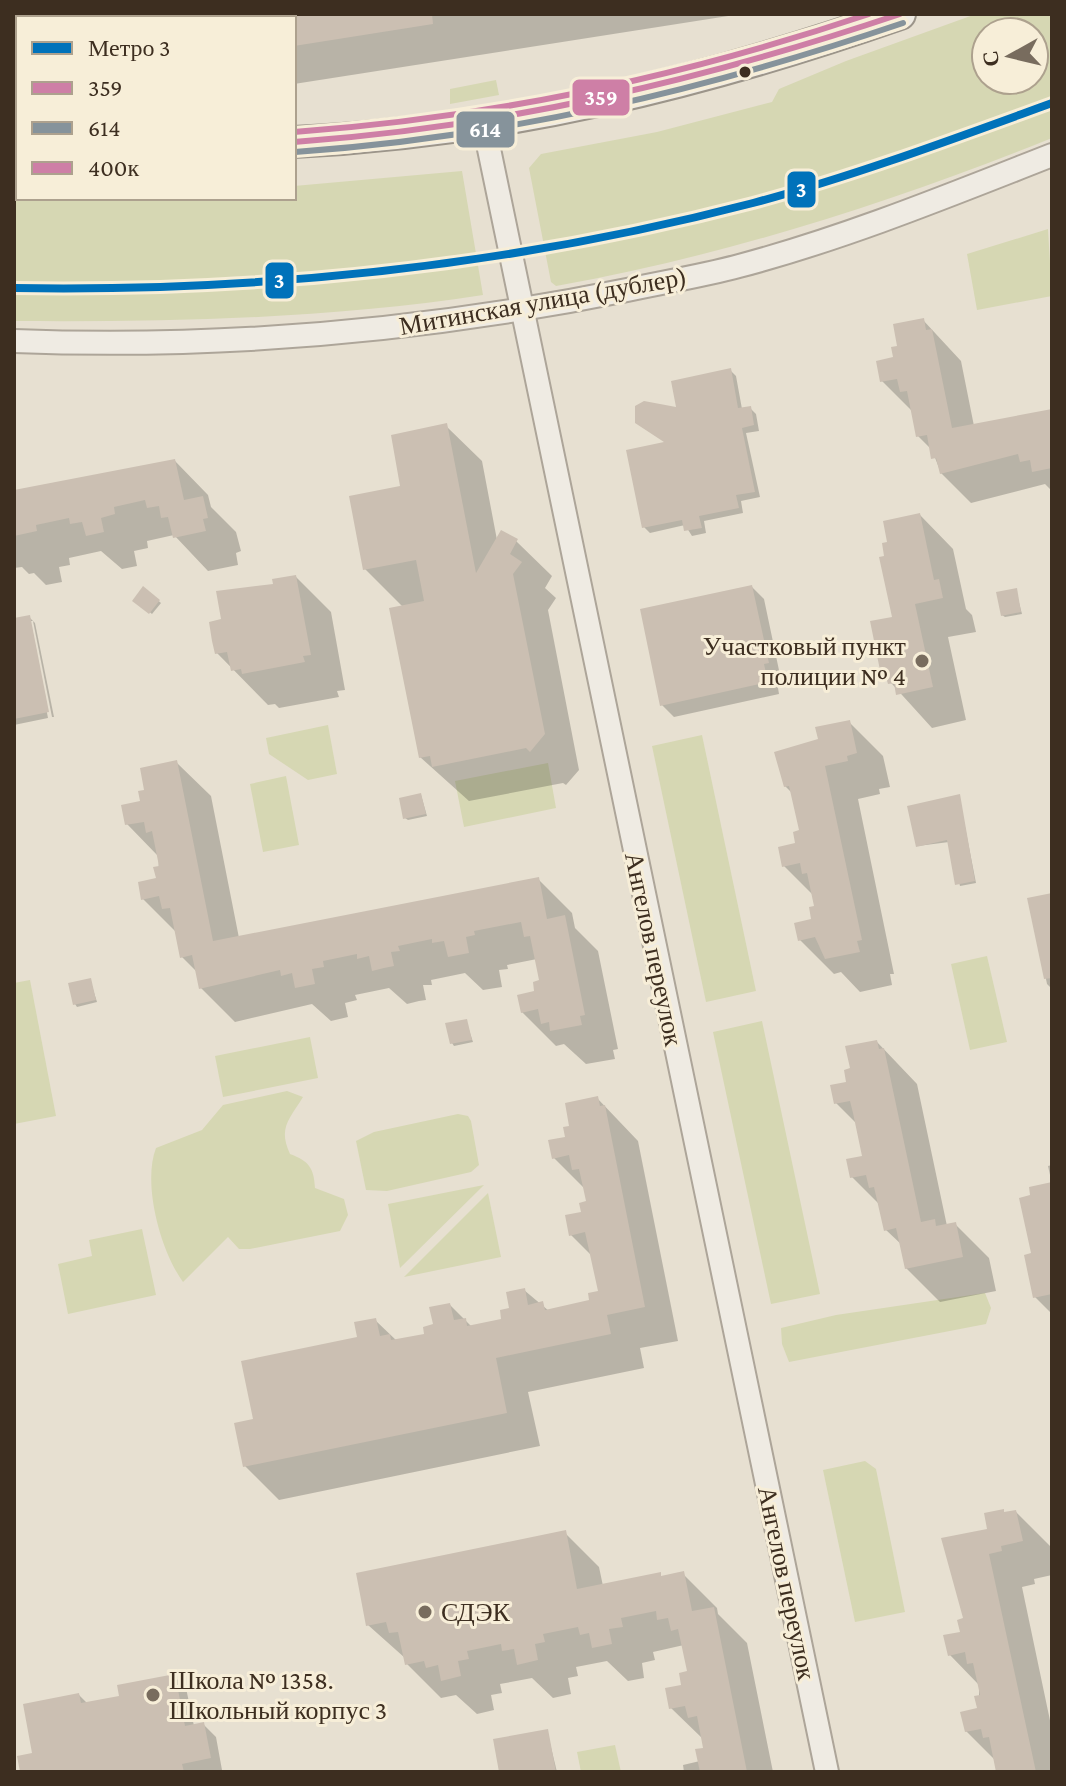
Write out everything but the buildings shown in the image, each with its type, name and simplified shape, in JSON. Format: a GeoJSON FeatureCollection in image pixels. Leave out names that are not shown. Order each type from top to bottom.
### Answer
{"type":"FeatureCollection","features":[{"type":"Feature","properties":{"kind":"main road"},"geometry":{"type":"LineString","coordinates":[[296,142],[484,125],[628,96],[721,72],[900,14]]}},
{"type":"Feature","properties":{"kind":"street","name":"Ангелов переулок"},"geometry":{"type":"LineString","coordinates":[[484,125],[827,1772]]}},
{"type":"Feature","properties":{"kind":"street","name":"Митинская улица (дублер)"},"geometry":{"type":"LineString","coordinates":[[14,341],[189,342],[418,325],[521,310],[737,267],[804,247],[1052,155]]}},
{"type":"Feature","properties":{"kind":"green space"},"geometry":{"type":"Polygon","coordinates":[[[1052,14],[1052,138],[869,205],[746,243],[556,286],[551,282],[529,168],[541,154],[657,132],[772,102],[779,89],[970,16],[970,96],[1050,96],[1050,16],[970,16],[1052,14]]]}},
{"type":"Feature","properties":{"kind":"green space"},"geometry":{"type":"Polygon","coordinates":[[[496,80],[499,95],[450,104],[450,89],[496,80]]]}},
{"type":"Feature","properties":{"kind":"green space"},"geometry":{"type":"Polygon","coordinates":[[[462,171],[483,295],[307,314],[132,321],[14,321],[14,181],[16,200],[296,200],[296,186],[462,171]]]}},
{"type":"Feature","properties":{"kind":"green space"},"geometry":{"type":"Polygon","coordinates":[[[1048,229],[1052,296],[977,310],[967,254],[1048,229]]]}},
{"type":"Feature","properties":{"kind":"green space"},"geometry":{"type":"Polygon","coordinates":[[[328,725],[337,774],[308,780],[269,754],[266,738],[328,725]]]}},
{"type":"Feature","properties":{"kind":"green space"},"geometry":{"type":"Polygon","coordinates":[[[702,735],[756,991],[706,1002],[652,746],[702,735]]]}},
{"type":"Feature","properties":{"kind":"green space"},"geometry":{"type":"Polygon","coordinates":[[[548,763],[556,808],[464,827],[455,781],[548,763]]]}},
{"type":"Feature","properties":{"kind":"green space"},"geometry":{"type":"Polygon","coordinates":[[[286,776],[299,845],[263,852],[250,784],[286,776]]]}},
{"type":"Feature","properties":{"kind":"green space"},"geometry":{"type":"Polygon","coordinates":[[[987,956],[1007,1042],[970,1050],[951,964],[987,956]]]}},
{"type":"Feature","properties":{"kind":"green space"},"geometry":{"type":"Polygon","coordinates":[[[30,980],[56,1116],[14,1124],[14,983],[30,980]]]}},
{"type":"Feature","properties":{"kind":"green space"},"geometry":{"type":"Polygon","coordinates":[[[762,1021],[820,1294],[771,1304],[713,1032],[762,1021]]]}},
{"type":"Feature","properties":{"kind":"green space"},"geometry":{"type":"Polygon","coordinates":[[[310,1037],[318,1078],[223,1097],[215,1056],[310,1037]]]}},
{"type":"Feature","properties":{"kind":"green space"},"geometry":{"type":"Polygon","coordinates":[[[287,1091],[303,1097],[285,1131],[290,1154],[309,1166],[315,1188],[344,1199],[348,1215],[340,1231],[250,1249],[239,1249],[228,1237],[183,1282],[168,1253],[156,1217],[151,1180],[156,1148],[202,1130],[223,1105],[287,1091]]]}},
{"type":"Feature","properties":{"kind":"green space"},"geometry":{"type":"Polygon","coordinates":[[[458,1114],[468,1116],[471,1121],[479,1165],[471,1172],[387,1191],[366,1190],[356,1141],[374,1132],[458,1114]]]}},
{"type":"Feature","properties":{"kind":"green space"},"geometry":{"type":"Polygon","coordinates":[[[484,1185],[400,1268],[388,1204],[484,1185]]]}},
{"type":"Feature","properties":{"kind":"green space"},"geometry":{"type":"Polygon","coordinates":[[[488,1193],[501,1257],[404,1277],[488,1193]]]}},
{"type":"Feature","properties":{"kind":"green space"},"geometry":{"type":"Polygon","coordinates":[[[142,1229],[156,1295],[68,1314],[58,1264],[92,1256],[89,1240],[142,1229]]]}},
{"type":"Feature","properties":{"kind":"green space"},"geometry":{"type":"Polygon","coordinates":[[[985,1293],[991,1308],[986,1324],[789,1362],[782,1344],[781,1328],[836,1315],[985,1293]]]}},
{"type":"Feature","properties":{"kind":"green space"},"geometry":{"type":"Polygon","coordinates":[[[865,1461],[876,1469],[905,1612],[855,1622],[823,1470],[865,1461]]]}},
{"type":"Feature","properties":{"kind":"green space"},"geometry":{"type":"Polygon","coordinates":[[[615,1745],[621,1772],[581,1772],[577,1752],[615,1745]]]}},
{"type":"Feature","properties":{"kind":"metro line","name":"3"},"geometry":{"type":"LineString","coordinates":[[14,288],[107,288],[293,279],[386,271],[570,243],[662,225],[791,192],[1052,103]]}},
{"type":"Feature","properties":{"kind":"transit line","name":"400к"},"geometry":{"type":"LineString","coordinates":[[296,132],[441,117],[585,91],[728,57],[869,14]]}},
{"type":"Feature","properties":{"kind":"transit line","name":"359"},"geometry":{"type":"LineString","coordinates":[[296,142],[449,125],[601,98],[751,60],[900,14]]}},
{"type":"Feature","properties":{"kind":"transit line","name":"614"},"geometry":{"type":"LineString","coordinates":[[296,152],[374,145],[528,123],[678,90],[903,23]]}},
{"type":"Feature","properties":{"kind":"place","name":"Участковый пункт полиции № 4"},"geometry":{"type":"Point","coordinates":[922,661]}},
{"type":"Feature","properties":{"kind":"place","name":"СДЭК"},"geometry":{"type":"Point","coordinates":[425,1612]}},
{"type":"Feature","properties":{"kind":"place","name":"Школа № 1358. Школьный корпус 3"},"geometry":{"type":"Point","coordinates":[153,1695]}}]}
